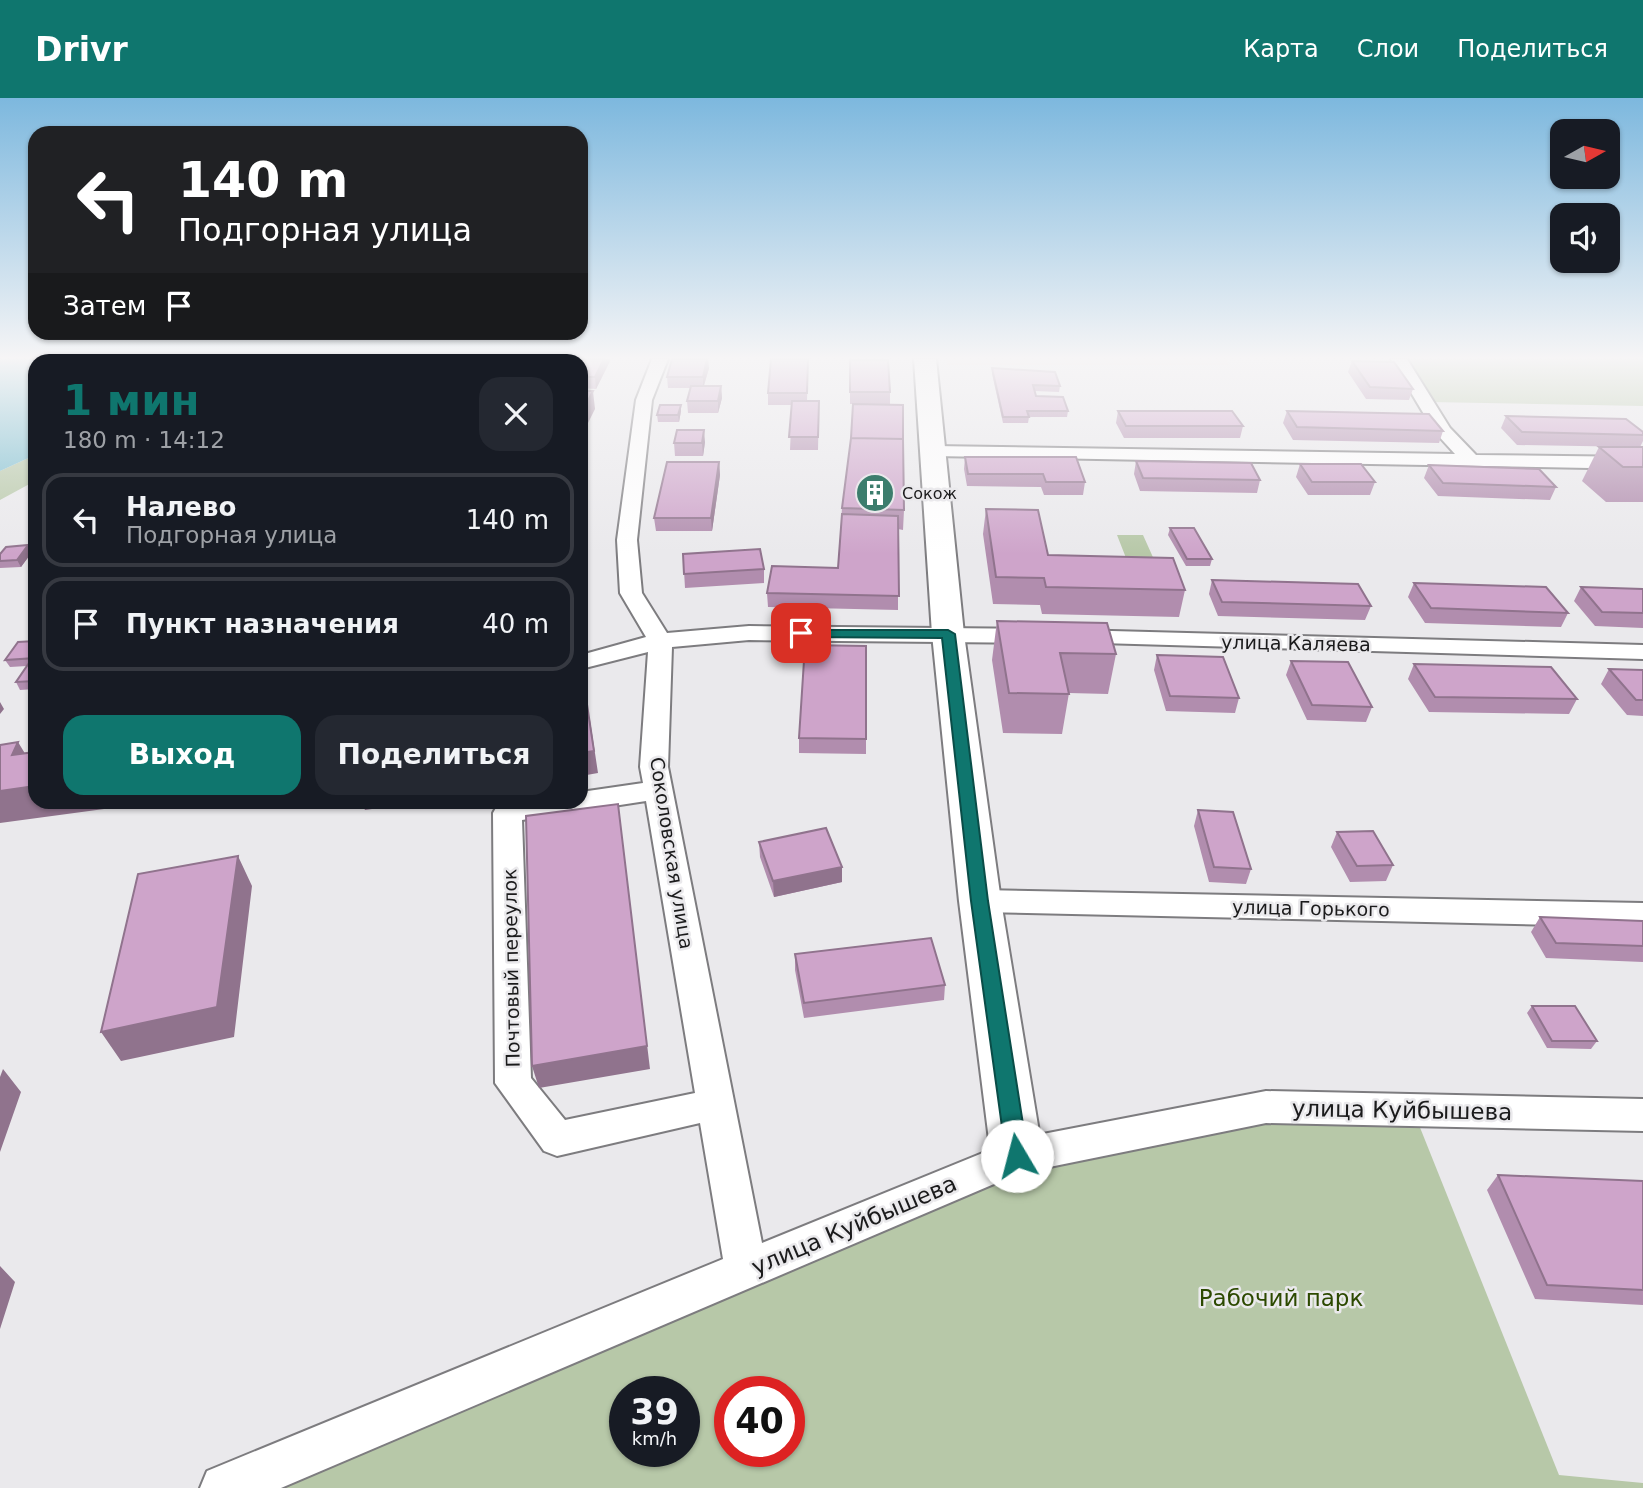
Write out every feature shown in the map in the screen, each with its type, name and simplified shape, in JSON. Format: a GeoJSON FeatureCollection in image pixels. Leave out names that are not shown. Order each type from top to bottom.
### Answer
{"type":"FeatureCollection","features":[{"type":"Feature","properties":{"kind":"street"},"geometry":{"type":"LineString","coordinates":[[641,424],[627,540],[631,593],[660,641]]}},
{"type":"Feature","properties":{"kind":"street"},"geometry":{"type":"LineString","coordinates":[[931,424],[948,634],[980,901],[1017,1156]]}},
{"type":"Feature","properties":{"kind":"street"},"geometry":{"type":"LineString","coordinates":[[1439,424],[1471,460]]}},
{"type":"Feature","properties":{"kind":"street"},"geometry":{"type":"LineString","coordinates":[[934,451],[1643,463]]}},
{"type":"Feature","properties":{"kind":"street","name":"улица Каляева"},"geometry":{"type":"LineString","coordinates":[[588,660],[660,641],[749,633],[948,634],[1643,652]]}},
{"type":"Feature","properties":{"kind":"street","name":"Соколовская улица"},"geometry":{"type":"LineString","coordinates":[[660,641],[654,767],[746,1270]]}},
{"type":"Feature","properties":{"kind":"street","name":"Почтовый переулок"},"geometry":{"type":"LineString","coordinates":[[588,801],[658,790]]}},
{"type":"Feature","properties":{"kind":"street","name":"Почтовый переулок"},"geometry":{"type":"LineString","coordinates":[[534,809],[508,813],[513,1083],[557,1139],[716,1104]]}},
{"type":"Feature","properties":{"kind":"street","name":"улица Горького"},"geometry":{"type":"LineString","coordinates":[[980,901],[1643,915]]}},
{"type":"Feature","properties":{"kind":"street","name":"улица Куйбышева"},"geometry":{"type":"LineString","coordinates":[[224,1488],[1017,1156],[1266,1107],[1643,1115]]}},
{"type":"Feature","properties":{"kind":"green space"},"geometry":{"type":"Polygon","coordinates":[[[28,458],[28,485],[0,500],[0,471],[28,458]]]}},
{"type":"Feature","properties":{"kind":"green space"},"geometry":{"type":"Polygon","coordinates":[[[1117,535],[1143,535],[1156,564],[1128,563],[1117,535]]]}},
{"type":"Feature","properties":{"kind":"green space","name":"Рабочий парк"},"geometry":{"type":"Polygon","coordinates":[[[1266,1107],[1413,1110],[1559,1475],[1643,1483],[1643,1488],[258,1488],[1017,1156],[1266,1107]]]}},
{"type":"Feature","properties":{"kind":"water"},"geometry":{"type":"Polygon","coordinates":[[[0,424],[28,424],[28,458],[0,471],[0,424]]]}},
{"type":"Feature","properties":{"kind":"building"},"geometry":{"type":"Polygon","coordinates":[[[790,424],[818,424],[818,437],[789,437],[790,424]]]}},
{"type":"Feature","properties":{"kind":"building"},"geometry":{"type":"Polygon","coordinates":[[[852,424],[903,424],[903,439],[851,438],[852,424]]]}},
{"type":"Feature","properties":{"kind":"building"},"geometry":{"type":"Polygon","coordinates":[[[1125,424],[1241,424],[1243,426],[1126,426],[1125,424]]]}},
{"type":"Feature","properties":{"kind":"building"},"geometry":{"type":"Polygon","coordinates":[[[1295,424],[1437,424],[1443,431],[1297,427],[1295,424]]]}},
{"type":"Feature","properties":{"kind":"building"},"geometry":{"type":"Polygon","coordinates":[[[1514,424],[1632,424],[1643,435],[1522,432],[1514,424]]]}},
{"type":"Feature","properties":{"kind":"building"},"geometry":{"type":"Polygon","coordinates":[[[677,430],[704,430],[702,443],[674,443],[677,430]]]}},
{"type":"Feature","properties":{"kind":"building","name":"Сокож"},"geometry":{"type":"Polygon","coordinates":[[[851,438],[903,439],[904,510],[842,508],[851,438]]]}},
{"type":"Feature","properties":{"kind":"building"},"geometry":{"type":"Polygon","coordinates":[[[1599,447],[1643,447],[1643,467],[1623,467],[1599,447]]]}},
{"type":"Feature","properties":{"kind":"building"},"geometry":{"type":"Polygon","coordinates":[[[965,457],[1076,457],[1085,482],[1046,482],[1043,474],[968,474],[965,457]]]}},
{"type":"Feature","properties":{"kind":"building"},"geometry":{"type":"Polygon","coordinates":[[[1136,461],[1251,463],[1260,480],[1143,478],[1136,461]]]}},
{"type":"Feature","properties":{"kind":"building"},"geometry":{"type":"Polygon","coordinates":[[[667,462],[719,462],[711,518],[654,518],[667,462]]]}},
{"type":"Feature","properties":{"kind":"building"},"geometry":{"type":"Polygon","coordinates":[[[1300,464],[1361,464],[1375,482],[1312,482],[1300,464]]]}},
{"type":"Feature","properties":{"kind":"building"},"geometry":{"type":"Polygon","coordinates":[[[1429,465],[1539,469],[1556,487],[1443,483],[1429,465]]]}},
{"type":"Feature","properties":{"kind":"building"},"geometry":{"type":"Polygon","coordinates":[[[986,509],[1038,510],[1048,555],[1173,558],[1185,590],[1046,587],[1044,578],[996,577],[986,509]]]}},
{"type":"Feature","properties":{"kind":"building"},"geometry":{"type":"Polygon","coordinates":[[[842,514],[898,516],[899,596],[767,593],[772,566],[838,568],[842,514]]]}},
{"type":"Feature","properties":{"kind":"building"},"geometry":{"type":"Polygon","coordinates":[[[1170,528],[1194,528],[1212,559],[1187,559],[1170,528]]]}},
{"type":"Feature","properties":{"kind":"building"},"geometry":{"type":"Polygon","coordinates":[[[28,545],[17,560],[0,561],[0,554],[6,547],[28,545]]]}},
{"type":"Feature","properties":{"kind":"building"},"geometry":{"type":"Polygon","coordinates":[[[760,549],[764,569],[684,574],[683,554],[760,549]]]}},
{"type":"Feature","properties":{"kind":"building"},"geometry":{"type":"Polygon","coordinates":[[[1212,580],[1358,584],[1371,606],[1222,602],[1212,580]]]}},
{"type":"Feature","properties":{"kind":"building"},"geometry":{"type":"Polygon","coordinates":[[[1414,583],[1546,587],[1568,613],[1431,608],[1414,583]]]}},
{"type":"Feature","properties":{"kind":"building"},"geometry":{"type":"Polygon","coordinates":[[[1581,587],[1643,589],[1643,613],[1602,612],[1581,587]]]}},
{"type":"Feature","properties":{"kind":"building"},"geometry":{"type":"Polygon","coordinates":[[[997,621],[1107,623],[1116,654],[1060,653],[1069,694],[1009,693],[997,621]]]}},
{"type":"Feature","properties":{"kind":"building"},"geometry":{"type":"Polygon","coordinates":[[[28,641],[28,658],[5,660],[18,642],[28,641]]]}},
{"type":"Feature","properties":{"kind":"building"},"geometry":{"type":"Polygon","coordinates":[[[805,645],[866,646],[866,739],[799,738],[805,645]]]}},
{"type":"Feature","properties":{"kind":"building"},"geometry":{"type":"Polygon","coordinates":[[[1157,655],[1223,657],[1239,698],[1170,696],[1157,655]]]}},
{"type":"Feature","properties":{"kind":"building"},"geometry":{"type":"Polygon","coordinates":[[[1291,661],[1348,662],[1372,707],[1312,705],[1291,661]]]}},
{"type":"Feature","properties":{"kind":"building"},"geometry":{"type":"Polygon","coordinates":[[[28,664],[28,681],[16,682],[28,664]]]}},
{"type":"Feature","properties":{"kind":"building"},"geometry":{"type":"Polygon","coordinates":[[[1414,664],[1551,667],[1577,699],[1435,697],[1414,664]]]}},
{"type":"Feature","properties":{"kind":"building"},"geometry":{"type":"Polygon","coordinates":[[[1609,669],[1643,670],[1643,700],[1636,700],[1609,669]]]}},
{"type":"Feature","properties":{"kind":"building"},"geometry":{"type":"Polygon","coordinates":[[[588,711],[594,751],[588,752],[588,711]]]}},
{"type":"Feature","properties":{"kind":"building"},"geometry":{"type":"Polygon","coordinates":[[[18,742],[12,755],[28,753],[28,787],[0,791],[0,745],[18,742]]]}},
{"type":"Feature","properties":{"kind":"building"},"geometry":{"type":"Polygon","coordinates":[[[618,804],[647,1046],[532,1066],[526,816],[618,804]]]}},
{"type":"Feature","properties":{"kind":"building"},"geometry":{"type":"Polygon","coordinates":[[[1198,810],[1233,812],[1251,869],[1214,867],[1198,810]]]}},
{"type":"Feature","properties":{"kind":"building"},"geometry":{"type":"Polygon","coordinates":[[[826,828],[842,867],[773,881],[759,842],[826,828]]]}},
{"type":"Feature","properties":{"kind":"building"},"geometry":{"type":"Polygon","coordinates":[[[1373,831],[1393,865],[1357,866],[1337,832],[1373,831]]]}},
{"type":"Feature","properties":{"kind":"building"},"geometry":{"type":"Polygon","coordinates":[[[238,856],[217,1007],[101,1032],[138,874],[238,856]]]}},
{"type":"Feature","properties":{"kind":"building"},"geometry":{"type":"Polygon","coordinates":[[[1540,917],[1643,921],[1643,946],[1556,943],[1540,917]]]}},
{"type":"Feature","properties":{"kind":"building"},"geometry":{"type":"Polygon","coordinates":[[[931,938],[945,985],[804,1003],[795,954],[931,938]]]}},
{"type":"Feature","properties":{"kind":"building"},"geometry":{"type":"Polygon","coordinates":[[[1532,1006],[1575,1006],[1597,1041],[1552,1041],[1532,1006]]]}},
{"type":"Feature","properties":{"kind":"building"},"geometry":{"type":"Polygon","coordinates":[[[1498,1175],[1643,1181],[1643,1290],[1547,1285],[1498,1175]]]}},
{"type":"Feature","properties":{"kind":"place","name":"Сокож"},"geometry":{"type":"Point","coordinates":[875,493]}},
{"type":"Feature","properties":{"kind":"route"},"geometry":{"type":"LineString","coordinates":[[801,633],[948,634],[980,901],[1017,1156]]}}]}
